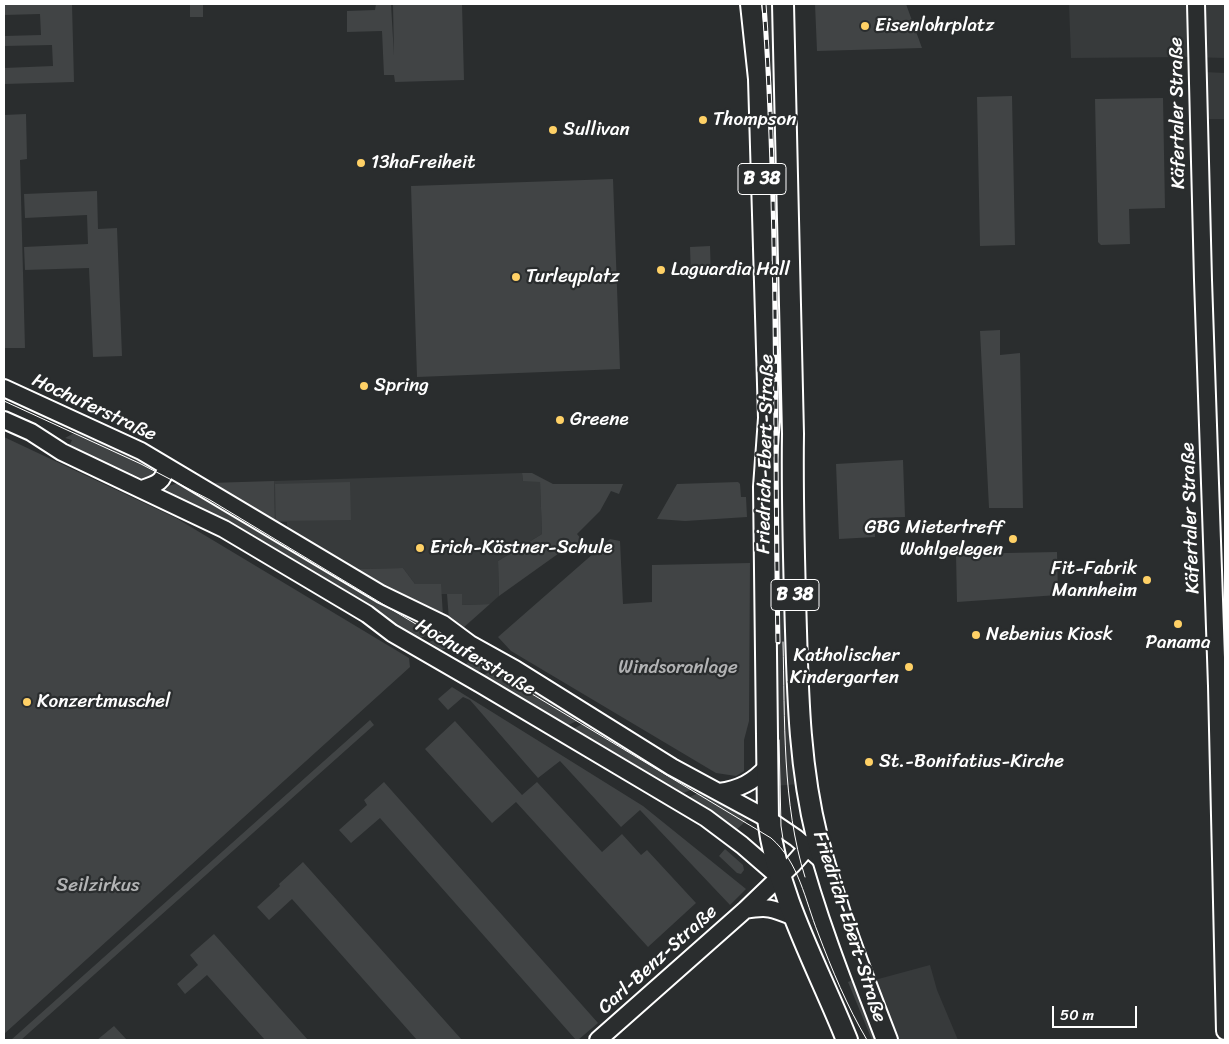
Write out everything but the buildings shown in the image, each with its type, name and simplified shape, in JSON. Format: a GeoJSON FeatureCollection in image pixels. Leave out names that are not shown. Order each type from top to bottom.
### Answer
{"type":"FeatureCollection","features":[{"type":"Feature","properties":{"kind":"main road","name":"Friedrich-Ebert-Straße"},"geometry":{"type":"LineString","coordinates":[[751,4],[759,78],[768,418],[764,487],[768,819],[772,847],[780,877],[794,916],[847,1040]]}},
{"type":"Feature","properties":{"kind":"main road","name":"Friedrich-Ebert-Straße"},"geometry":{"type":"LineString","coordinates":[[783,4],[794,434],[796,673],[802,756],[812,842],[825,862],[849,942],[887,1040]]}},
{"type":"Feature","properties":{"kind":"street","name":"Käfertaler Straße"},"geometry":{"type":"LineString","coordinates":[[1196,4],[1203,280],[1218,698],[1225,1031]]}},
{"type":"Feature","properties":{"kind":"street","name":"Hochuferstraße"},"geometry":{"type":"LineString","coordinates":[[4,388],[141,451],[381,594],[443,624],[470,644],[514,669],[672,767],[812,842]]}},
{"type":"Feature","properties":{"kind":"street","name":"Hochuferstraße"},"geometry":{"type":"LineString","coordinates":[[4,420],[31,432],[62,452],[224,529],[367,614],[392,633],[482,684],[706,818],[780,877]]}},
{"type":"Feature","properties":{"kind":"street","name":"Hochuferstraße"},"geometry":{"type":"LineString","coordinates":[[142,489],[161,481],[165,476],[166,466]]}},
{"type":"Feature","properties":{"kind":"street"},"geometry":{"type":"LineString","coordinates":[[720,792],[734,790],[749,783],[767,767]]}},
{"type":"Feature","properties":{"kind":"street","name":"Carl-Benz-Straße"},"geometry":{"type":"LineString","coordinates":[[598,1040],[780,877],[812,842]]}},
{"type":"Feature","properties":{"kind":"street","name":"Carl-Benz-Straße"},"geometry":{"type":"LineString","coordinates":[[744,910],[763,907],[772,908],[794,916]]}},
{"type":"Feature","properties":{"kind":"shaded area"},"geometry":{"type":"Polygon","coordinates":[[[760,4],[772,4],[775,45],[800,784],[773,786],[760,4]]]}},
{"type":"Feature","properties":{"kind":"shaded area"},"geometry":{"type":"Polygon","coordinates":[[[1069,4],[1225,4],[1225,58],[1071,58],[1069,4]]]}},
{"type":"Feature","properties":{"kind":"shaded area"},"geometry":{"type":"Polygon","coordinates":[[[1204,72],[1225,73],[1225,119],[1206,119],[1204,72]]]}},
{"type":"Feature","properties":{"kind":"shaded area","name":"Erich-Kästner-Schule"},"geometry":{"type":"Polygon","coordinates":[[[522,473],[523,481],[540,481],[542,534],[498,561],[499,596],[490,604],[462,605],[462,594],[441,594],[441,584],[415,584],[403,568],[355,569],[287,529],[287,522],[275,522],[274,481],[522,473]]]}},
{"type":"Feature","properties":{"kind":"shaded area"},"geometry":{"type":"Polygon","coordinates":[[[930,965],[937,990],[958,1040],[894,1040],[871,981],[930,965]]]}},
{"type":"Feature","properties":{"kind":"green space"},"geometry":{"type":"Polygon","coordinates":[[[4,4],[72,4],[74,82],[4,84],[4,68],[53,66],[52,45],[4,46],[4,36],[41,35],[40,14],[4,15],[4,4]]]}},
{"type":"Feature","properties":{"kind":"green space"},"geometry":{"type":"Polygon","coordinates":[[[190,4],[203,4],[203,17],[190,17],[190,4]]]}},
{"type":"Feature","properties":{"kind":"green space"},"geometry":{"type":"Polygon","coordinates":[[[376,4],[391,4],[394,56],[393,4],[462,4],[464,80],[395,82],[394,75],[384,75],[382,31],[347,32],[347,11],[375,10],[376,4]]]}},
{"type":"Feature","properties":{"kind":"green space","name":"Eisenlohrplatz"},"geometry":{"type":"Polygon","coordinates":[[[815,4],[906,4],[922,48],[817,51],[815,4]]]}},
{"type":"Feature","properties":{"kind":"green space"},"geometry":{"type":"Polygon","coordinates":[[[1012,96],[1015,245],[980,246],[977,97],[1012,96]]]}},
{"type":"Feature","properties":{"kind":"green space"},"geometry":{"type":"Polygon","coordinates":[[[1163,98],[1165,208],[1129,209],[1130,244],[1101,245],[1098,242],[1095,99],[1163,98]]]}},
{"type":"Feature","properties":{"kind":"green space"},"geometry":{"type":"Polygon","coordinates":[[[26,114],[27,159],[20,160],[25,348],[4,348],[4,115],[26,114]]]}},
{"type":"Feature","properties":{"kind":"green space","name":"Turleyplatz"},"geometry":{"type":"Polygon","coordinates":[[[613,179],[620,369],[417,377],[411,186],[613,179]]]}},
{"type":"Feature","properties":{"kind":"green space"},"geometry":{"type":"Polygon","coordinates":[[[97,191],[98,229],[117,228],[122,356],[93,357],[89,268],[25,270],[24,247],[88,244],[87,215],[25,218],[24,194],[97,191]]]}},
{"type":"Feature","properties":{"kind":"green space"},"geometry":{"type":"Polygon","coordinates":[[[710,246],[711,277],[691,277],[690,247],[710,246]]]}},
{"type":"Feature","properties":{"kind":"green space"},"geometry":{"type":"Polygon","coordinates":[[[1000,330],[1000,355],[1020,353],[1023,508],[989,508],[980,331],[1000,330]]]}},
{"type":"Feature","properties":{"kind":"green space"},"geometry":{"type":"Polygon","coordinates":[[[78,427],[163,470],[147,480],[143,479],[69,446],[72,440],[65,438],[76,432],[78,427]]]}},
{"type":"Feature","properties":{"kind":"green space","name":"Seilzirkus"},"geometry":{"type":"Polygon","coordinates":[[[4,437],[176,518],[409,658],[410,667],[4,1034],[4,437]]]}},
{"type":"Feature","properties":{"kind":"green space"},"geometry":{"type":"Polygon","coordinates":[[[903,460],[905,517],[874,518],[875,537],[839,539],[836,464],[903,460]]]}},
{"type":"Feature","properties":{"kind":"green space"},"geometry":{"type":"Polygon","coordinates":[[[522,473],[532,473],[553,484],[623,484],[619,494],[611,491],[600,511],[577,534],[582,540],[574,547],[572,545],[562,551],[499,596],[498,561],[542,534],[540,482],[523,481],[522,473]]]}},
{"type":"Feature","properties":{"kind":"green space"},"geometry":{"type":"Polygon","coordinates":[[[274,481],[275,522],[209,483],[274,481]]]}},
{"type":"Feature","properties":{"kind":"green space"},"geometry":{"type":"Polygon","coordinates":[[[182,482],[432,623],[429,628],[435,632],[418,639],[158,489],[182,482]]]}},
{"type":"Feature","properties":{"kind":"green space"},"geometry":{"type":"Polygon","coordinates":[[[350,482],[351,520],[276,521],[275,484],[350,482]]]}},
{"type":"Feature","properties":{"kind":"green space"},"geometry":{"type":"Polygon","coordinates":[[[738,482],[740,484],[741,497],[746,497],[747,517],[685,521],[657,519],[677,484],[738,482]]]}},
{"type":"Feature","properties":{"kind":"green space","name":"Windsoranlage"},"geometry":{"type":"Polygon","coordinates":[[[610,539],[620,541],[623,604],[652,602],[652,565],[750,563],[749,721],[744,740],[744,771],[736,776],[716,773],[511,651],[498,637],[610,539]]]}},
{"type":"Feature","properties":{"kind":"green space"},"geometry":{"type":"Polygon","coordinates":[[[1057,552],[1058,595],[957,602],[956,554],[1057,552]]]}},
{"type":"Feature","properties":{"kind":"green space"},"geometry":{"type":"Polygon","coordinates":[[[403,568],[415,584],[441,584],[443,616],[355,569],[403,568]]]}},
{"type":"Feature","properties":{"kind":"green space"},"geometry":{"type":"Polygon","coordinates":[[[447,594],[462,594],[462,605],[490,604],[463,628],[449,620],[447,594]]]}},
{"type":"Feature","properties":{"kind":"green space"},"geometry":{"type":"Polygon","coordinates":[[[446,632],[454,641],[446,649],[434,649],[435,646],[429,642],[442,637],[446,632]]]}},
{"type":"Feature","properties":{"kind":"green space"},"geometry":{"type":"Polygon","coordinates":[[[473,655],[484,658],[482,662],[489,666],[472,674],[465,666],[473,655]]]}},
{"type":"Feature","properties":{"kind":"green space"},"geometry":{"type":"Polygon","coordinates":[[[500,668],[570,710],[568,713],[579,720],[566,726],[486,683],[488,678],[483,675],[500,668]]]}},
{"type":"Feature","properties":{"kind":"green space"},"geometry":{"type":"Polygon","coordinates":[[[452,687],[643,806],[746,889],[730,905],[640,810],[621,827],[560,761],[538,778],[470,700],[463,697],[448,710],[438,699],[452,687]]]}},
{"type":"Feature","properties":{"kind":"green space"},"geometry":{"type":"Polygon","coordinates":[[[370,720],[374,725],[21,1040],[11,1040],[370,720]]]}},
{"type":"Feature","properties":{"kind":"green space"},"geometry":{"type":"Polygon","coordinates":[[[455,721],[522,795],[537,782],[602,852],[622,834],[641,855],[647,850],[696,903],[648,947],[516,802],[492,823],[425,749],[455,721]]]}},
{"type":"Feature","properties":{"kind":"green space"},"geometry":{"type":"Polygon","coordinates":[[[584,723],[693,789],[681,794],[573,729],[584,723]]]}},
{"type":"Feature","properties":{"kind":"green space"},"geometry":{"type":"Polygon","coordinates":[[[384,782],[598,1023],[578,1040],[380,818],[351,843],[339,830],[367,805],[364,800],[384,782]]]}},
{"type":"Feature","properties":{"kind":"green space"},"geometry":{"type":"Polygon","coordinates":[[[706,790],[741,811],[739,815],[747,820],[735,831],[687,798],[706,790]]]}},
{"type":"Feature","properties":{"kind":"green space"},"geometry":{"type":"Polygon","coordinates":[[[725,849],[743,865],[744,870],[741,874],[737,873],[719,856],[725,849]]]}},
{"type":"Feature","properties":{"kind":"green space"},"geometry":{"type":"Polygon","coordinates":[[[303,862],[462,1040],[417,1040],[292,899],[269,920],[257,907],[303,862]]]}},
{"type":"Feature","properties":{"kind":"green space"},"geometry":{"type":"Polygon","coordinates":[[[214,934],[308,1040],[265,1040],[207,975],[185,994],[177,984],[198,965],[190,955],[214,934]]]}},
{"type":"Feature","properties":{"kind":"green space"},"geometry":{"type":"Polygon","coordinates":[[[853,980],[879,1040],[872,1040],[848,982],[853,980]]]}},
{"type":"Feature","properties":{"kind":"green space"},"geometry":{"type":"Polygon","coordinates":[[[114,1026],[127,1040],[97,1040],[114,1026]]]}},
{"type":"Feature","properties":{"kind":"tram line"},"geometry":{"type":"LineString","coordinates":[[4,401],[141,464],[210,500],[771,838],[781,848],[795,870],[834,974],[867,1040]]}},
{"type":"Feature","properties":{"kind":"tram line"},"geometry":{"type":"LineString","coordinates":[[783,642],[788,791],[792,820],[805,877]]}},
{"type":"Feature","properties":{"kind":"tram line"},"geometry":{"type":"LineString","coordinates":[[779,740],[781,826],[785,852]]}},
{"type":"Feature","properties":{"kind":"railway"},"geometry":{"type":"LineString","coordinates":[[764,4],[769,84],[774,243],[778,642]]}},
{"type":"Feature","properties":{"kind":"place","name":"Eisenlohrplatz"},"geometry":{"type":"Point","coordinates":[865,26]}},
{"type":"Feature","properties":{"kind":"place","name":"Thompson"},"geometry":{"type":"Point","coordinates":[703,120]}},
{"type":"Feature","properties":{"kind":"place","name":"Sullivan"},"geometry":{"type":"Point","coordinates":[553,130]}},
{"type":"Feature","properties":{"kind":"place","name":"13haFreiheit"},"geometry":{"type":"Point","coordinates":[361,163]}},
{"type":"Feature","properties":{"kind":"place","name":"Laguardia Hall"},"geometry":{"type":"Point","coordinates":[661,270]}},
{"type":"Feature","properties":{"kind":"place","name":"Turleyplatz"},"geometry":{"type":"Point","coordinates":[516,277]}},
{"type":"Feature","properties":{"kind":"place","name":"Spring"},"geometry":{"type":"Point","coordinates":[364,386]}},
{"type":"Feature","properties":{"kind":"place","name":"Greene"},"geometry":{"type":"Point","coordinates":[560,420]}},
{"type":"Feature","properties":{"kind":"place","name":"GBG Mietertreff Wohlgelegen"},"geometry":{"type":"Point","coordinates":[1013,539]}},
{"type":"Feature","properties":{"kind":"place","name":"Erich-Kästner-Schule"},"geometry":{"type":"Point","coordinates":[420,548]}},
{"type":"Feature","properties":{"kind":"place","name":"Fit-Fabrik Mannheim"},"geometry":{"type":"Point","coordinates":[1147,580]}},
{"type":"Feature","properties":{"kind":"place","name":"Panama"},"geometry":{"type":"Point","coordinates":[1178,624]}},
{"type":"Feature","properties":{"kind":"place","name":"Nebenius Kiosk"},"geometry":{"type":"Point","coordinates":[976,635]}},
{"type":"Feature","properties":{"kind":"place","name":"Katholischer Kindergarten"},"geometry":{"type":"Point","coordinates":[909,667]}},
{"type":"Feature","properties":{"kind":"place","name":"Konzertmuschel"},"geometry":{"type":"Point","coordinates":[27,702]}},
{"type":"Feature","properties":{"kind":"place","name":"St.-Bonifatius-Kirche"},"geometry":{"type":"Point","coordinates":[869,762]}}]}
